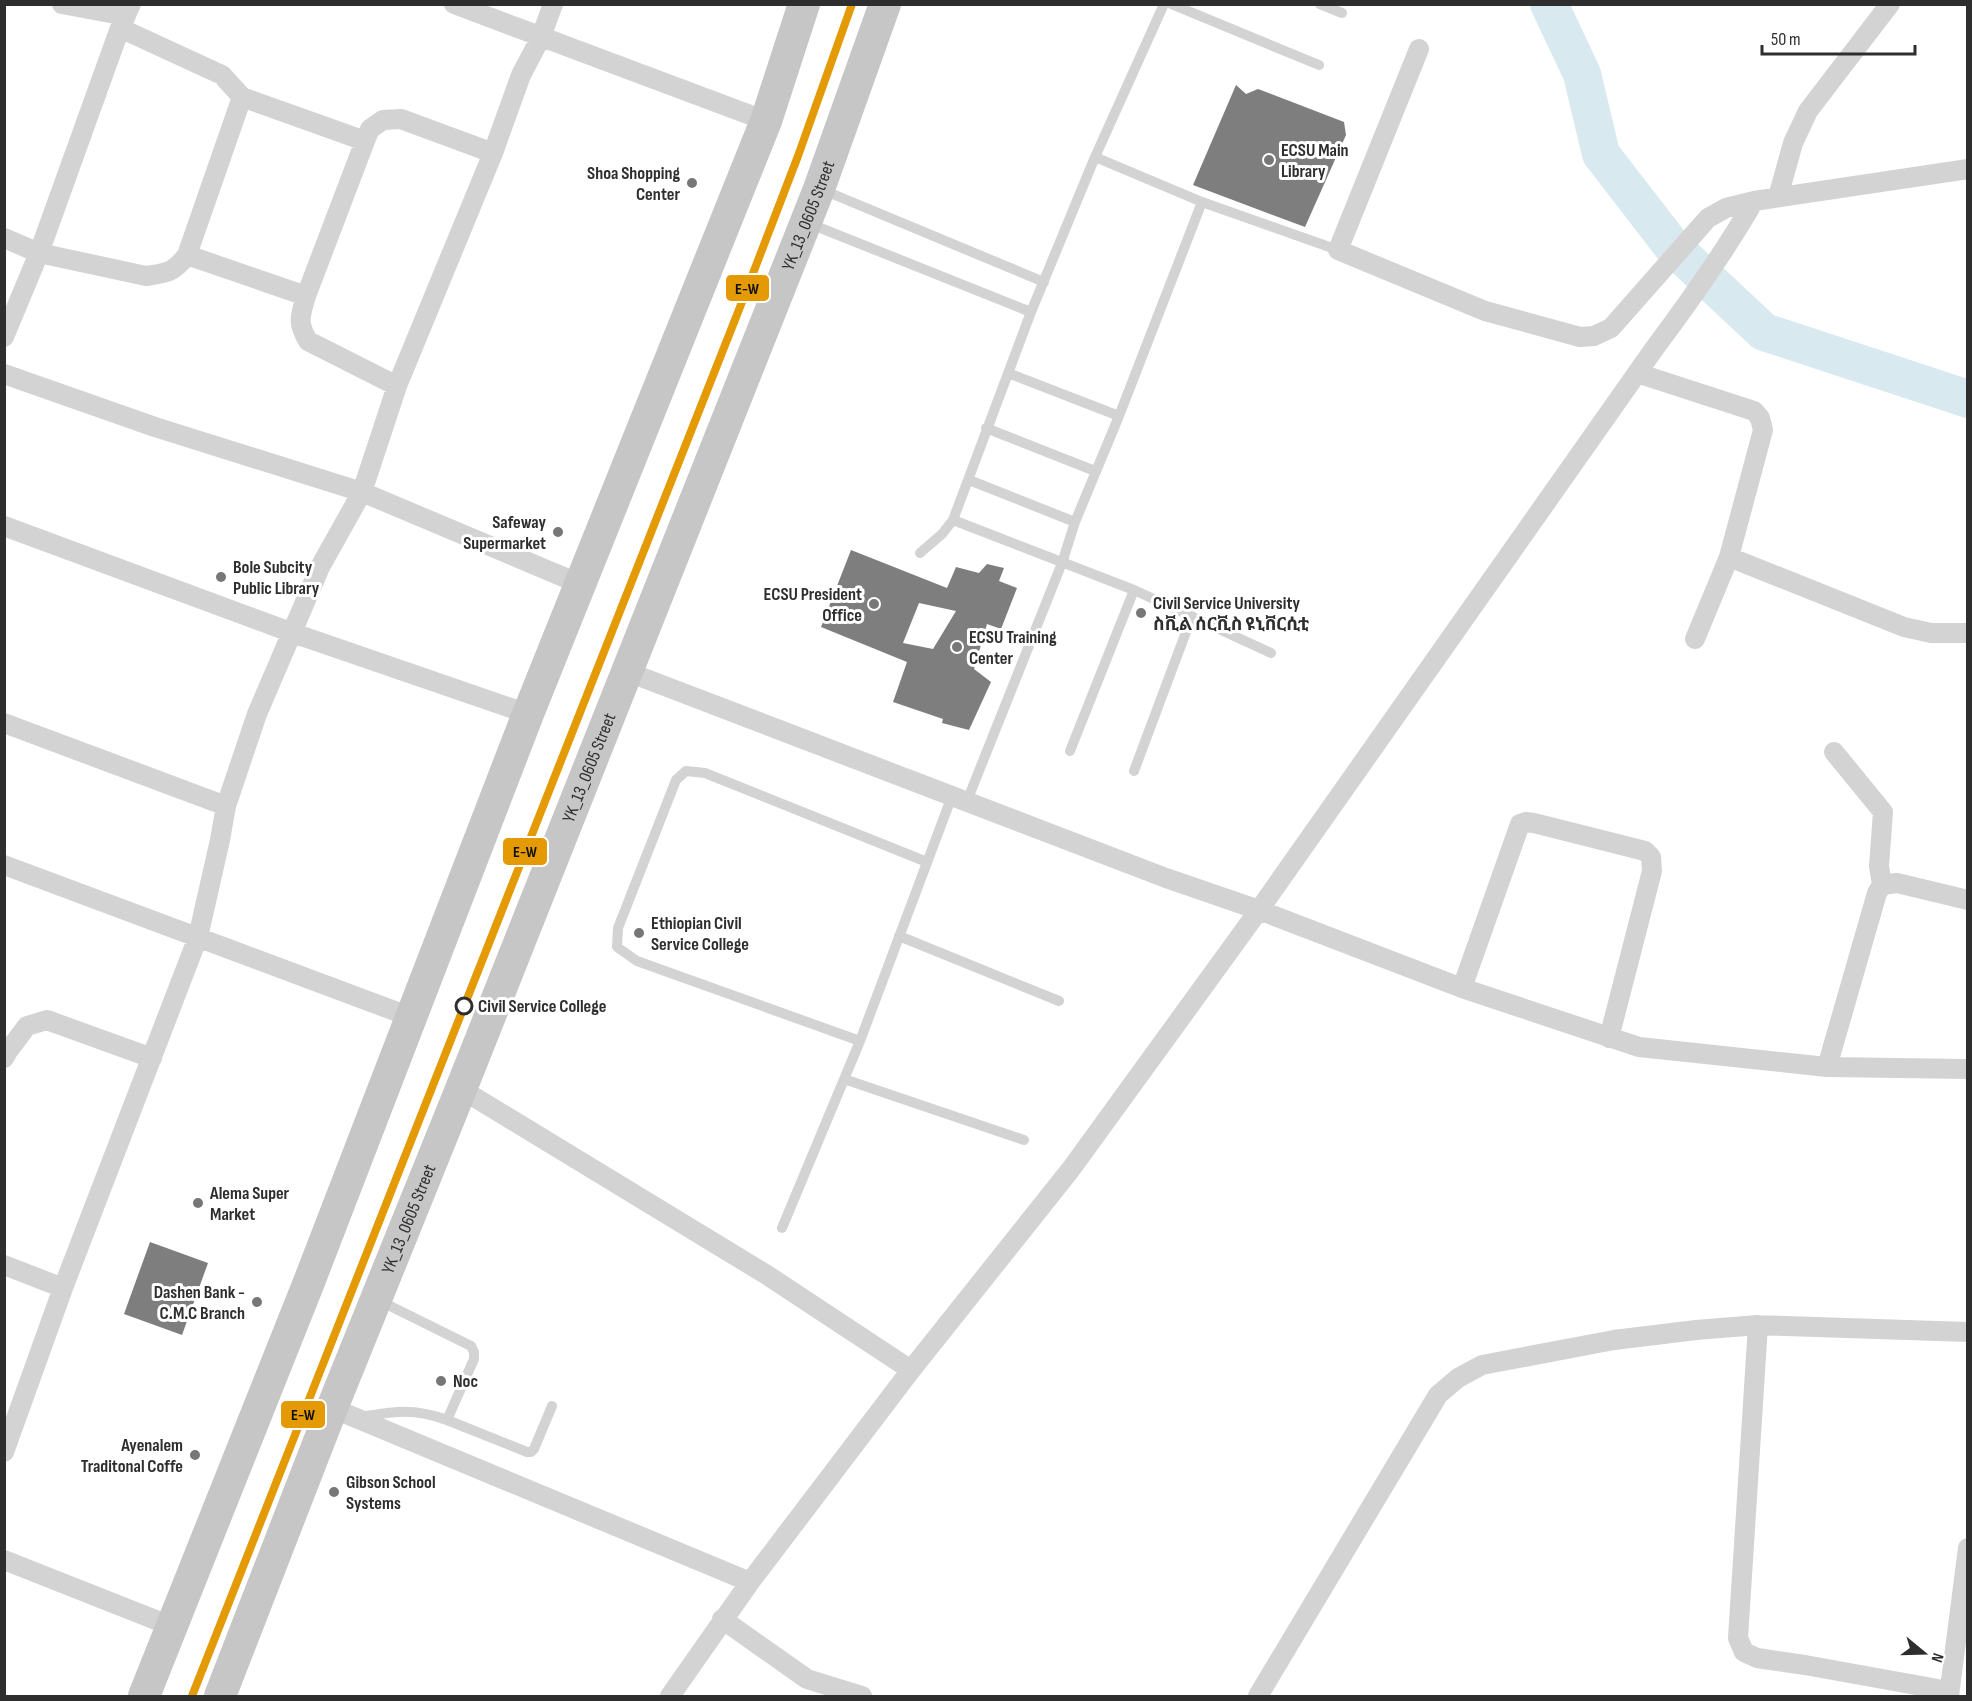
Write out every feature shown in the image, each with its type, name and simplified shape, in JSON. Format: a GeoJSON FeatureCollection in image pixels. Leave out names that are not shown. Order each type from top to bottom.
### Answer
{"type":"FeatureCollection","features":[{"type":"Feature","properties":{"kind":"main road"},"geometry":{"type":"LineString","coordinates":[[144,1696],[309,1282],[528,714],[766,121],[804,4]]}},
{"type":"Feature","properties":{"kind":"main road","name":"YK_13_0605 Street"},"geometry":{"type":"LineString","coordinates":[[220,1696],[344,1413],[375,1298],[628,672],[819,189],[885,4]]}},
{"type":"Feature","properties":{"kind":"street"},"geometry":{"type":"LineString","coordinates":[[62,4],[126,16],[222,75],[242,97],[365,141]]}},
{"type":"Feature","properties":{"kind":"street"},"geometry":{"type":"LineString","coordinates":[[454,4],[766,121]]}},
{"type":"Feature","properties":{"kind":"street"},"geometry":{"type":"LineString","coordinates":[[4,1452],[10,1415],[63,1288],[198,937],[226,806],[257,714],[320,567],[362,492],[397,386],[493,153],[521,75],[541,37],[553,4]]}},
{"type":"Feature","properties":{"kind":"street"},"geometry":{"type":"LineString","coordinates":[[1778,197],[1792,143],[1808,111],[1890,4]]}},
{"type":"Feature","properties":{"kind":"street"},"geometry":{"type":"LineString","coordinates":[[4,337],[39,253],[126,16]]}},
{"type":"Feature","properties":{"kind":"street"},"geometry":{"type":"LineString","coordinates":[[1419,49],[1338,250],[1485,311],[1580,338],[1594,336],[1611,328],[1708,218],[1726,208],[1778,197],[1968,169]]}},
{"type":"Feature","properties":{"kind":"street"},"geometry":{"type":"LineString","coordinates":[[4,238],[39,253],[146,276],[162,274],[177,268],[188,255],[242,97]]}},
{"type":"Feature","properties":{"kind":"street"},"geometry":{"type":"LineString","coordinates":[[397,386],[308,341],[300,328],[299,318],[306,296],[365,141],[370,129],[383,120],[401,119],[493,153]]}},
{"type":"Feature","properties":{"kind":"street"},"geometry":{"type":"LineString","coordinates":[[670,1696],[722,1619],[911,1370],[1071,1169],[1259,910],[1728,247],[1754,201]]}},
{"type":"Feature","properties":{"kind":"street"},"geometry":{"type":"LineString","coordinates":[[188,255],[306,296]]}},
{"type":"Feature","properties":{"kind":"street"},"geometry":{"type":"LineString","coordinates":[[1637,373],[1754,411],[1760,418],[1763,430],[1729,557],[1695,639]]}},
{"type":"Feature","properties":{"kind":"street"},"geometry":{"type":"LineString","coordinates":[[4,374],[155,427],[362,492],[580,584]]}},
{"type":"Feature","properties":{"kind":"street"},"geometry":{"type":"LineString","coordinates":[[4,526],[293,633],[528,714]]}},
{"type":"Feature","properties":{"kind":"street"},"geometry":{"type":"LineString","coordinates":[[1729,557],[1904,627],[1931,633],[1968,633]]}},
{"type":"Feature","properties":{"kind":"street"},"geometry":{"type":"LineString","coordinates":[[628,672],[1166,878],[1259,910],[1462,988],[1639,1047],[1827,1067],[1968,1069]]}},
{"type":"Feature","properties":{"kind":"street"},"geometry":{"type":"LineString","coordinates":[[4,723],[226,806]]}},
{"type":"Feature","properties":{"kind":"street"},"geometry":{"type":"LineString","coordinates":[[1827,1067],[1877,893],[1882,885],[1879,866],[1883,812],[1834,752]]}},
{"type":"Feature","properties":{"kind":"street"},"geometry":{"type":"LineString","coordinates":[[1462,988],[1520,824],[1534,823],[1645,850],[1651,857],[1652,871],[1609,1038]]}},
{"type":"Feature","properties":{"kind":"street"},"geometry":{"type":"LineString","coordinates":[[4,865],[411,1017]]}},
{"type":"Feature","properties":{"kind":"street"},"geometry":{"type":"LineString","coordinates":[[1882,885],[1897,883],[1968,900]]}},
{"type":"Feature","properties":{"kind":"street"},"geometry":{"type":"LineString","coordinates":[[6,1053],[27,1026],[47,1020],[152,1058]]}},
{"type":"Feature","properties":{"kind":"street"},"geometry":{"type":"LineString","coordinates":[[461,1089],[767,1275],[911,1370]]}},
{"type":"Feature","properties":{"kind":"street"},"geometry":{"type":"LineString","coordinates":[[4,1265],[63,1288]]}},
{"type":"Feature","properties":{"kind":"street"},"geometry":{"type":"LineString","coordinates":[[1258,1696],[1438,1395],[1458,1378],[1482,1365],[1614,1340],[1758,1325],[1968,1332]]}},
{"type":"Feature","properties":{"kind":"street"},"geometry":{"type":"LineString","coordinates":[[1758,1325],[1738,1638],[1744,1652],[1757,1658],[1805,1665],[1949,1694],[1968,1548]]}},
{"type":"Feature","properties":{"kind":"street"},"geometry":{"type":"LineString","coordinates":[[344,1413],[750,1582]]}},
{"type":"Feature","properties":{"kind":"street"},"geometry":{"type":"LineString","coordinates":[[4,1560],[171,1626]]}},
{"type":"Feature","properties":{"kind":"street"},"geometry":{"type":"LineString","coordinates":[[722,1619],[807,1679],[862,1696]]}},
{"type":"Feature","properties":{"kind":"lane"},"geometry":{"type":"LineString","coordinates":[[920,553],[942,534],[953,520],[1031,312],[1095,157],[1164,4]]}},
{"type":"Feature","properties":{"kind":"lane"},"geometry":{"type":"LineString","coordinates":[[1171,4],[1319,64]]}},
{"type":"Feature","properties":{"kind":"lane"},"geometry":{"type":"LineString","coordinates":[[1320,4],[1342,13]]}},
{"type":"Feature","properties":{"kind":"lane"},"geometry":{"type":"LineString","coordinates":[[1095,157],[1202,202],[1338,250]]}},
{"type":"Feature","properties":{"kind":"lane"},"geometry":{"type":"LineString","coordinates":[[819,189],[1044,282]]}},
{"type":"Feature","properties":{"kind":"lane"},"geometry":{"type":"LineString","coordinates":[[782,1228],[860,1041],[927,862],[959,798],[1062,563],[1075,522],[1202,202]]}},
{"type":"Feature","properties":{"kind":"lane"},"geometry":{"type":"LineString","coordinates":[[805,222],[1031,312]]}},
{"type":"Feature","properties":{"kind":"lane"},"geometry":{"type":"LineString","coordinates":[[1008,373],[1119,416]]}},
{"type":"Feature","properties":{"kind":"lane"},"geometry":{"type":"LineString","coordinates":[[986,428],[1095,471]]}},
{"type":"Feature","properties":{"kind":"lane"},"geometry":{"type":"LineString","coordinates":[[969,480],[1075,522]]}},
{"type":"Feature","properties":{"kind":"lane"},"geometry":{"type":"LineString","coordinates":[[953,520],[1134,591],[1271,653]]}},
{"type":"Feature","properties":{"kind":"lane"},"geometry":{"type":"LineString","coordinates":[[1070,751],[1134,591]]}},
{"type":"Feature","properties":{"kind":"lane"},"geometry":{"type":"LineString","coordinates":[[1134,771],[1192,616]]}},
{"type":"Feature","properties":{"kind":"lane"},"geometry":{"type":"LineString","coordinates":[[860,1041],[637,961],[617,947],[618,928],[676,780],[686,771],[705,773],[927,862]]}},
{"type":"Feature","properties":{"kind":"lane"},"geometry":{"type":"LineString","coordinates":[[899,936],[1059,1001]]}},
{"type":"Feature","properties":{"kind":"lane"},"geometry":{"type":"LineString","coordinates":[[844,1079],[1024,1140]]}},
{"type":"Feature","properties":{"kind":"lane"},"geometry":{"type":"LineString","coordinates":[[375,1298],[471,1346],[474,1359],[447,1420]]}},
{"type":"Feature","properties":{"kind":"lane"},"geometry":{"type":"LineString","coordinates":[[344,1413],[398,1410],[427,1413],[531,1452],[552,1406]]}},
{"type":"Feature","properties":{"kind":"building","name":"ECSU Main Library"},"geometry":{"type":"Polygon","coordinates":[[[1236,85],[1246,94],[1258,89],[1344,122],[1346,135],[1305,227],[1193,185],[1236,85]]]}},
{"type":"Feature","properties":{"kind":"building"},"geometry":{"type":"Polygon","coordinates":[[[851,550],[947,588],[956,567],[979,573],[987,564],[1004,568],[999,581],[1017,588],[1001,629],[987,624],[974,669],[991,682],[969,730],[942,723],[943,719],[893,702],[907,662],[821,627],[851,550]],[[919,603],[903,643],[933,649],[956,611],[919,603]]]}},
{"type":"Feature","properties":{"kind":"building"},"geometry":{"type":"Polygon","coordinates":[[[150,1242],[208,1263],[182,1335],[124,1314],[150,1242]]]}},
{"type":"Feature","properties":{"kind":"waterway"},"geometry":{"type":"LineString","coordinates":[[1549,4],[1582,74],[1601,154],[1672,246],[1764,332],[1968,399]]}},
{"type":"Feature","properties":{"kind":"transit line","name":"E-W"},"geometry":{"type":"LineString","coordinates":[[192,1696],[742,302],[798,156],[852,4]]}},
{"type":"Feature","properties":{"kind":"place","name":"ECSU Main Library"},"geometry":{"type":"Point","coordinates":[1269,160]}},
{"type":"Feature","properties":{"kind":"place","name":"Shoa Shopping Center"},"geometry":{"type":"Point","coordinates":[692,183]}},
{"type":"Feature","properties":{"kind":"place","name":"Safeway Supermarket"},"geometry":{"type":"Point","coordinates":[558,532]}},
{"type":"Feature","properties":{"kind":"place","name":"Bole Subcity Public Library"},"geometry":{"type":"Point","coordinates":[221,577]}},
{"type":"Feature","properties":{"kind":"place","name":"ECSU President Office"},"geometry":{"type":"Point","coordinates":[874,604]}},
{"type":"Feature","properties":{"kind":"place","name":"Civil Service University ስቪል ሰርቪስ ዩኒቨርሲቲ"},"geometry":{"type":"Point","coordinates":[1141,613]}},
{"type":"Feature","properties":{"kind":"place","name":"ECSU Training Center"},"geometry":{"type":"Point","coordinates":[957,647]}},
{"type":"Feature","properties":{"kind":"place","name":"Ethiopian Civil Service College"},"geometry":{"type":"Point","coordinates":[639,933]}},
{"type":"Feature","properties":{"kind":"place","name":"Civil Service College"},"geometry":{"type":"Point","coordinates":[464,1006]}},
{"type":"Feature","properties":{"kind":"place","name":"Alema Super Market"},"geometry":{"type":"Point","coordinates":[198,1203]}},
{"type":"Feature","properties":{"kind":"place","name":"Dashen Bank - C.M.C Branch"},"geometry":{"type":"Point","coordinates":[257,1302]}},
{"type":"Feature","properties":{"kind":"place","name":"Noc"},"geometry":{"type":"Point","coordinates":[441,1381]}},
{"type":"Feature","properties":{"kind":"place","name":"Ayenalem Traditonal Coffe"},"geometry":{"type":"Point","coordinates":[195,1455]}},
{"type":"Feature","properties":{"kind":"place","name":"Gibson School Systems"},"geometry":{"type":"Point","coordinates":[334,1492]}}]}
